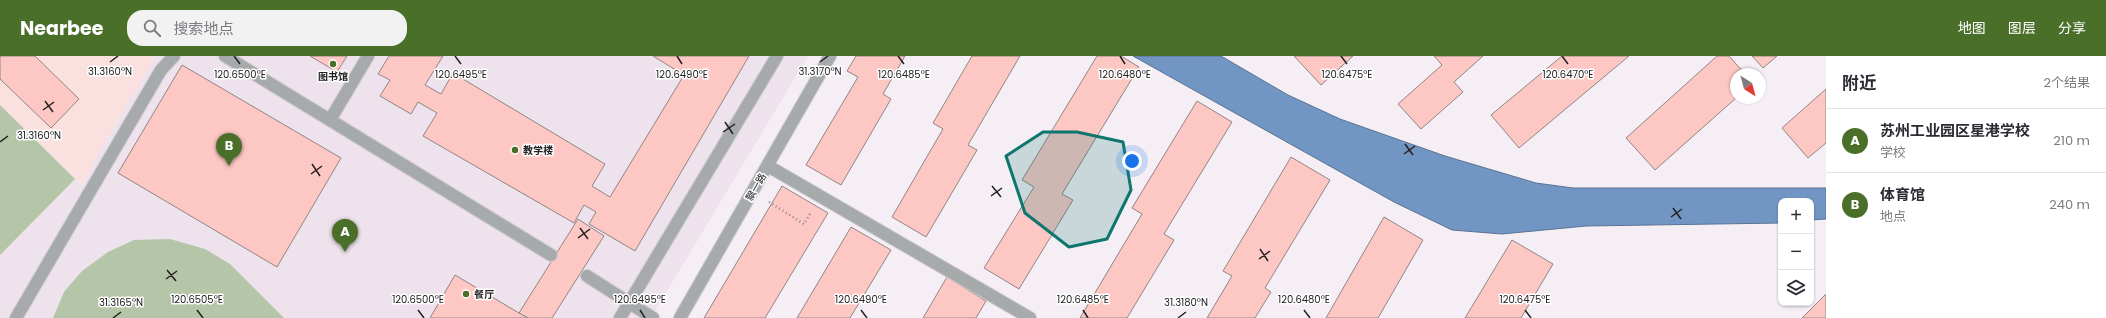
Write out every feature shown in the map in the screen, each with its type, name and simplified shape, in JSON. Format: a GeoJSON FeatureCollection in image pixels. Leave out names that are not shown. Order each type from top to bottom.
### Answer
{"type":"FeatureCollection","features":[{"type":"Feature","properties":{"kind":"street"},"geometry":{"type":"LineString","coordinates":[[16,318],[161,70],[174,56]]}},
{"type":"Feature","properties":{"kind":"street"},"geometry":{"type":"LineString","coordinates":[[225,56],[551,255]]}},
{"type":"Feature","properties":{"kind":"street"},"geometry":{"type":"LineString","coordinates":[[330,120],[368,56]]}},
{"type":"Feature","properties":{"kind":"street"},"geometry":{"type":"LineString","coordinates":[[620,318],[777,56]]}},
{"type":"Feature","properties":{"kind":"street","name":"飘一路"},"geometry":{"type":"LineString","coordinates":[[680,318],[830,56]]}},
{"type":"Feature","properties":{"kind":"street"},"geometry":{"type":"LineString","coordinates":[[768,166],[1030,318]]}},
{"type":"Feature","properties":{"kind":"street"},"geometry":{"type":"LineString","coordinates":[[587,276],[653,318]]}},
{"type":"Feature","properties":{"kind":"path"},"geometry":{"type":"LineString","coordinates":[[753,192],[804,224],[820,196]]}},
{"type":"Feature","properties":{"kind":"highlighted area"},"geometry":{"type":"Polygon","coordinates":[[[1043,132],[1077,132],[1123,142],[1131,190],[1107,239],[1069,247],[1025,213],[1006,156],[1043,132]]]}},
{"type":"Feature","properties":{"kind":"shaded area"},"geometry":{"type":"Polygon","coordinates":[[[0,56],[156,56],[116,123],[82,185],[0,105],[0,56]]]}},
{"type":"Feature","properties":{"kind":"shaded area"},"geometry":{"type":"Polygon","coordinates":[[[156,56],[808,56],[651,318],[0,318],[0,105],[82,185],[116,123],[156,56]]]}},
{"type":"Feature","properties":{"kind":"green space"},"geometry":{"type":"Polygon","coordinates":[[[0,105],[75,179],[0,255],[0,105]]]}},
{"type":"Feature","properties":{"kind":"green space"},"geometry":{"type":"Polygon","coordinates":[[[170,239],[205,249],[230,264],[284,318],[53,318],[64,292],[82,271],[108,252],[134,240],[170,239]]]}},
{"type":"Feature","properties":{"kind":"water"},"geometry":{"type":"Polygon","coordinates":[[[1133,56],[1221,56],[1288,95],[1340,119],[1445,156],[1536,183],[1573,188],[1826,188],[1826,219],[1814,220],[1814,198],[1778,198],[1778,223],[1586,226],[1502,234],[1452,230],[1394,202],[1133,56]]]}},
{"type":"Feature","properties":{"kind":"building"},"geometry":{"type":"Polygon","coordinates":[[[0,56],[35,56],[79,99],[51,128],[0,79],[0,56]]]}},
{"type":"Feature","properties":{"kind":"building","name":"图书馆"},"geometry":{"type":"Polygon","coordinates":[[[310,56],[347,56],[337,72],[310,56]]]}},
{"type":"Feature","properties":{"kind":"building","name":"教学楼"},"geometry":{"type":"Polygon","coordinates":[[[389,56],[443,56],[425,85],[441,94],[453,73],[605,164],[592,186],[610,197],[684,75],[653,56],[749,56],[635,251],[589,224],[596,212],[584,205],[574,223],[423,136],[437,113],[418,102],[411,114],[380,96],[390,80],[378,74],[389,56]]]}},
{"type":"Feature","properties":{"kind":"building"},"geometry":{"type":"Polygon","coordinates":[[[856,56],[905,56],[883,94],[891,99],[841,185],[806,165],[858,77],[847,71],[856,56]]]}},
{"type":"Feature","properties":{"kind":"building"},"geometry":{"type":"Polygon","coordinates":[[[972,56],[1020,56],[968,145],[977,150],[926,237],[892,217],[943,129],[933,123],[972,56]]]}},
{"type":"Feature","properties":{"kind":"building"},"geometry":{"type":"Polygon","coordinates":[[[1097,56],[1121,56],[1139,67],[1062,194],[1073,200],[1019,289],[984,268],[1034,187],[1022,180],[1097,56]]]}},
{"type":"Feature","properties":{"kind":"building"},"geometry":{"type":"Polygon","coordinates":[[[1294,56],[1353,56],[1321,85],[1294,56]]]}},
{"type":"Feature","properties":{"kind":"building"},"geometry":{"type":"Polygon","coordinates":[[[1434,56],[1483,56],[1454,82],[1463,92],[1421,129],[1398,104],[1442,65],[1434,56]]]}},
{"type":"Feature","properties":{"kind":"building"},"geometry":{"type":"Polygon","coordinates":[[[1562,56],[1629,56],[1519,148],[1491,115],[1562,56]]]}},
{"type":"Feature","properties":{"kind":"building"},"geometry":{"type":"Polygon","coordinates":[[[1717,56],[1729,56],[1740,68],[1730,68],[1730,103],[1655,170],[1626,138],[1717,56]]]}},
{"type":"Feature","properties":{"kind":"building"},"geometry":{"type":"Polygon","coordinates":[[[1752,56],[1777,56],[1763,68],[1752,56]]]}},
{"type":"Feature","properties":{"kind":"building"},"geometry":{"type":"Polygon","coordinates":[[[182,65],[341,158],[277,267],[118,173],[182,65]]]}},
{"type":"Feature","properties":{"kind":"building"},"geometry":{"type":"Polygon","coordinates":[[[1826,89],[1826,143],[1808,158],[1782,128],[1826,89]]]}},
{"type":"Feature","properties":{"kind":"building"},"geometry":{"type":"Polygon","coordinates":[[[1197,101],[1232,122],[1164,234],[1174,240],[1127,318],[1080,318],[1142,214],[1132,208],[1197,101]]]}},
{"type":"Feature","properties":{"kind":"building"},"geometry":{"type":"Polygon","coordinates":[[[1291,157],[1330,180],[1265,288],[1271,292],[1255,318],[1207,318],[1232,276],[1223,271],[1291,157]]]}},
{"type":"Feature","properties":{"kind":"building"},"geometry":{"type":"Polygon","coordinates":[[[782,186],[828,213],[765,318],[704,318],[782,186]]]}},
{"type":"Feature","properties":{"kind":"building"},"geometry":{"type":"Polygon","coordinates":[[[1384,217],[1423,240],[1378,318],[1326,318],[1384,217]]]}},
{"type":"Feature","properties":{"kind":"building"},"geometry":{"type":"Polygon","coordinates":[[[578,219],[604,236],[552,318],[528,318],[519,313],[578,219]]]}},
{"type":"Feature","properties":{"kind":"building"},"geometry":{"type":"Polygon","coordinates":[[[851,227],[891,250],[850,318],[797,318],[851,227]]]}},
{"type":"Feature","properties":{"kind":"building"},"geometry":{"type":"Polygon","coordinates":[[[1512,240],[1553,264],[1521,318],[1465,318],[1512,240]]]}},
{"type":"Feature","properties":{"kind":"building","name":"餐厅"},"geometry":{"type":"Polygon","coordinates":[[[455,275],[519,313],[528,318],[430,318],[455,275]]]}},
{"type":"Feature","properties":{"kind":"building"},"geometry":{"type":"Polygon","coordinates":[[[947,277],[986,301],[976,318],[923,318],[947,277]]]}},
{"type":"Feature","properties":{"kind":"building"},"geometry":{"type":"Polygon","coordinates":[[[1826,294],[1826,318],[1802,318],[1826,294]]]}},
{"type":"Feature","properties":{"kind":"place","name":"图书馆"},"geometry":{"type":"Point","coordinates":[333,64]}},
{"type":"Feature","properties":{"kind":"place","name":"教学楼"},"geometry":{"type":"Point","coordinates":[515,150]}},
{"type":"Feature","properties":{"kind":"place","name":"体育馆"},"geometry":{"type":"Point","coordinates":[229,166]}},
{"type":"Feature","properties":{"kind":"place","name":"苏州工业园区星港学校"},"geometry":{"type":"Point","coordinates":[345,252]}},
{"type":"Feature","properties":{"kind":"place","name":"餐厅"},"geometry":{"type":"Point","coordinates":[466,294]}}]}
